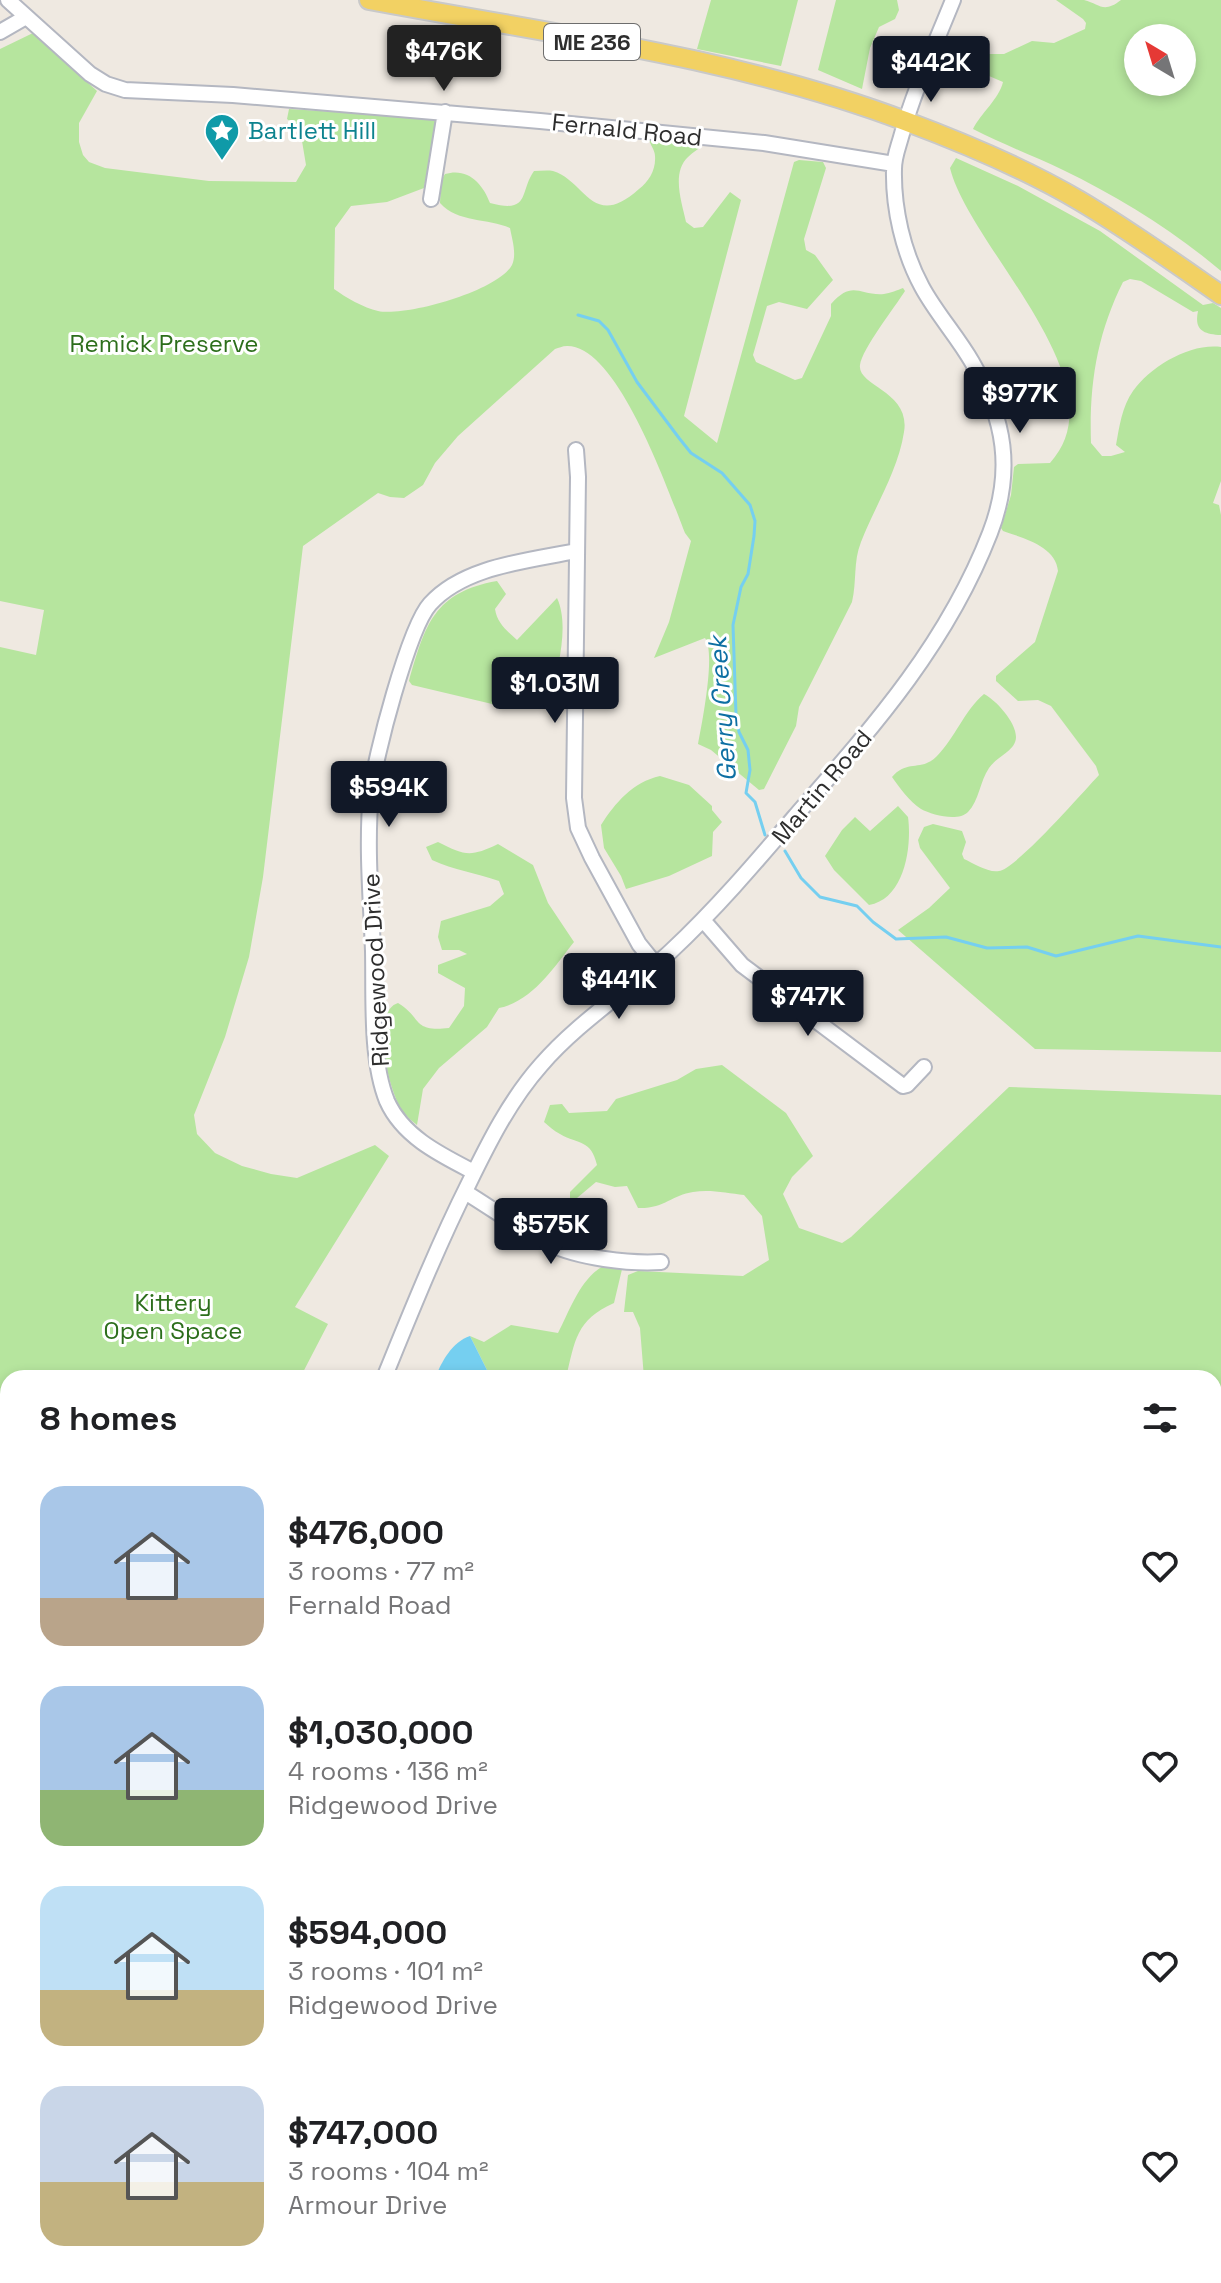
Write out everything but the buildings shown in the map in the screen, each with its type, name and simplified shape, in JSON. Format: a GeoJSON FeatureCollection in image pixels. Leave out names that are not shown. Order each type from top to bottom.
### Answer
{"type":"FeatureCollection","features":[{"type":"Feature","properties":{"kind":"main road","name":"ME 236"},"geometry":{"type":"LineString","coordinates":[[369,0],[706,64],[813,90],[905,121],[1038,179],[1079,201],[1147,243],[1221,295]]}},
{"type":"Feature","properties":{"kind":"street","name":"Fernald Road"},"geometry":{"type":"LineString","coordinates":[[8,0],[90,74],[119,89],[445,112],[764,143],[894,164]]}},
{"type":"Feature","properties":{"kind":"street","name":"Martin Road"},"geometry":{"type":"LineString","coordinates":[[387,1370],[434,1255],[474,1172],[498,1126],[540,1066],[703,920],[856,749],[914,673],[957,607],[990,532],[1002,495],[1005,460],[993,410],[971,360],[931,302],[911,264],[897,209],[894,164],[905,121],[953,0]]}},
{"type":"Feature","properties":{"kind":"street"},"geometry":{"type":"LineString","coordinates":[[0,32],[26,17]]}},
{"type":"Feature","properties":{"kind":"street"},"geometry":{"type":"LineString","coordinates":[[431,199],[445,112]]}},
{"type":"Feature","properties":{"kind":"street"},"geometry":{"type":"LineString","coordinates":[[576,450],[574,798],[578,828],[639,944],[656,965]]}},
{"type":"Feature","properties":{"kind":"street","name":"Ridgewood Drive"},"geometry":{"type":"LineString","coordinates":[[474,1172],[408,1131],[395,1116],[381,1082],[373,968],[371,791],[412,634],[425,609],[450,586],[473,576],[576,551]]}},
{"type":"Feature","properties":{"kind":"street"},"geometry":{"type":"LineString","coordinates":[[703,920],[742,965],[903,1086],[924,1067]]}},
{"type":"Feature","properties":{"kind":"street"},"geometry":{"type":"LineString","coordinates":[[465,1192],[562,1249],[581,1254],[661,1262]]}},
{"type":"Feature","properties":{"kind":"green space"},"geometry":{"type":"Polygon","coordinates":[[[711,0],[798,0],[781,66],[697,49],[711,0]]]}},
{"type":"Feature","properties":{"kind":"green space"},"geometry":{"type":"Polygon","coordinates":[[[836,0],[897,0],[899,10],[895,19],[879,27],[870,48],[862,89],[818,70],[836,0]]]}},
{"type":"Feature","properties":{"kind":"green space"},"geometry":{"type":"Polygon","coordinates":[[[1056,0],[1084,0],[1106,7],[1121,0],[1221,0],[1221,271],[1125,203],[1063,170],[973,129],[1003,82],[961,64],[958,59],[962,54],[1004,54],[1032,41],[1054,43],[1085,29],[1086,23],[1056,0]]]}},
{"type":"Feature","properties":{"kind":"green space"},"geometry":{"type":"Polygon","coordinates":[[[33,33],[97,91],[79,123],[79,142],[89,162],[105,168],[209,181],[296,182],[306,165],[300,129],[287,119],[289,109],[433,118],[436,123],[424,188],[387,202],[351,206],[335,228],[334,289],[378,311],[409,310],[471,293],[503,275],[512,265],[514,251],[510,228],[455,214],[440,203],[441,181],[445,174],[468,175],[483,189],[490,203],[512,206],[522,199],[534,171],[553,171],[564,176],[591,200],[610,205],[623,201],[651,175],[655,156],[649,139],[704,144],[688,157],[680,171],[679,188],[686,222],[694,228],[703,227],[730,192],[741,200],[684,416],[717,443],[794,162],[823,162],[826,168],[804,239],[806,250],[815,255],[833,280],[807,309],[779,302],[767,306],[753,355],[756,362],[795,380],[802,378],[831,316],[831,304],[839,296],[851,290],[875,294],[903,288],[905,291],[872,339],[860,365],[867,379],[900,407],[904,418],[901,446],[859,549],[852,602],[799,707],[796,726],[764,789],[759,790],[711,750],[698,744],[709,673],[705,638],[654,658],[669,622],[691,541],[623,394],[605,369],[586,352],[567,346],[555,349],[458,436],[435,463],[423,485],[404,498],[378,493],[303,546],[263,877],[249,957],[225,1037],[194,1115],[197,1134],[215,1153],[242,1166],[271,1174],[297,1178],[375,1145],[389,1156],[295,1307],[328,1324],[304,1370],[0,1370],[0,647],[36,655],[44,610],[0,601],[0,49],[33,33]]]}},
{"type":"Feature","properties":{"kind":"green space"},"geometry":{"type":"Polygon","coordinates":[[[956,158],[1018,186],[1100,231],[1203,305],[1213,303],[1221,308],[1221,335],[1209,334],[1201,330],[1197,323],[1198,311],[1193,312],[1141,281],[1130,279],[1123,282],[1096,360],[1091,443],[1102,456],[1125,452],[1116,445],[1120,424],[1129,397],[1141,382],[1172,358],[1197,349],[1221,347],[1221,481],[1213,503],[1219,505],[1221,515],[1221,1052],[1035,1049],[898,930],[950,888],[920,848],[918,840],[924,827],[933,824],[962,831],[966,842],[962,854],[964,859],[985,869],[999,871],[1020,858],[1099,775],[1096,766],[1051,706],[1038,700],[1018,701],[996,681],[996,676],[1035,642],[1058,571],[1056,562],[1045,549],[1001,528],[1011,495],[1014,467],[1018,464],[1050,463],[1067,431],[1068,394],[1056,356],[1035,316],[963,200],[950,168],[956,158]]]}},
{"type":"Feature","properties":{"kind":"green space"},"geometry":{"type":"Polygon","coordinates":[[[497,581],[506,594],[495,609],[496,614],[517,640],[557,598],[561,609],[562,634],[552,697],[541,707],[509,708],[412,685],[409,681],[421,643],[435,614],[459,593],[497,581]]]}},
{"type":"Feature","properties":{"kind":"green space"},"geometry":{"type":"Polygon","coordinates":[[[984,694],[1009,718],[1015,731],[1015,742],[989,768],[975,802],[964,815],[952,817],[921,809],[892,777],[903,768],[926,764],[937,756],[984,694]]]}},
{"type":"Feature","properties":{"kind":"green space"},"geometry":{"type":"Polygon","coordinates":[[[660,776],[689,785],[712,806],[722,822],[713,832],[712,856],[669,876],[626,889],[604,848],[601,825],[626,794],[641,783],[660,776]]]}},
{"type":"Feature","properties":{"kind":"green space"},"geometry":{"type":"Polygon","coordinates":[[[898,806],[908,817],[909,842],[904,870],[891,893],[869,905],[834,870],[825,856],[855,817],[870,831],[898,806]]]}},
{"type":"Feature","properties":{"kind":"green space"},"geometry":{"type":"Polygon","coordinates":[[[438,842],[468,853],[498,844],[533,865],[548,903],[574,942],[532,991],[499,1008],[487,1027],[439,1068],[423,1089],[417,1125],[403,1112],[388,1072],[383,1036],[389,1009],[398,1003],[423,1026],[449,1028],[464,1006],[465,988],[438,973],[438,965],[467,954],[459,950],[442,950],[438,937],[441,921],[490,906],[504,894],[499,881],[432,860],[426,847],[438,842]]]}},
{"type":"Feature","properties":{"kind":"green space"},"geometry":{"type":"Polygon","coordinates":[[[722,1065],[786,1113],[813,1156],[792,1177],[783,1194],[799,1228],[842,1243],[1009,1087],[1221,1095],[1221,1370],[643,1370],[640,1328],[633,1312],[624,1312],[628,1275],[638,1271],[743,1276],[769,1260],[762,1216],[744,1195],[718,1192],[693,1192],[655,1206],[638,1208],[627,1186],[615,1187],[596,1182],[577,1198],[570,1199],[570,1192],[597,1165],[588,1147],[558,1133],[544,1122],[550,1105],[562,1104],[569,1113],[607,1111],[616,1099],[677,1080],[696,1069],[722,1065]]]}},
{"type":"Feature","properties":{"kind":"green space"},"geometry":{"type":"Polygon","coordinates":[[[610,1263],[623,1265],[614,1303],[584,1324],[575,1342],[568,1370],[487,1370],[470,1336],[484,1342],[511,1325],[558,1333],[585,1283],[610,1263]]]}},
{"type":"Feature","properties":{"kind":"water"},"geometry":{"type":"Polygon","coordinates":[[[470,1336],[487,1370],[439,1370],[453,1347],[470,1336]]]}},
{"type":"Feature","properties":{"kind":"waterway","name":"Gerry Creek"},"geometry":{"type":"LineString","coordinates":[[578,315],[599,321],[608,330],[637,382],[691,453],[722,473],[750,505],[755,521],[754,536],[748,574],[741,587],[733,625],[736,715],[739,732],[748,750],[750,770],[746,793],[755,802],[765,835]]}},
{"type":"Feature","properties":{"kind":"waterway","name":"Gerry Creek"},"geometry":{"type":"LineString","coordinates":[[785,851],[801,878],[820,897],[857,906],[896,939],[946,937],[987,948],[1027,947],[1056,956],[1138,936],[1221,947]]}},
{"type":"Feature","properties":{"kind":"place","name":"Bartlett Hill"},"geometry":{"type":"Point","coordinates":[222,162]}},
{"type":"Feature","properties":{"kind":"park label","name":"Remick Preserve"},"geometry":{"type":"Point","coordinates":[164,344]}},
{"type":"Feature","properties":{"kind":"park label","name":"Kittery Open Space"},"geometry":{"type":"Point","coordinates":[173,1317]}}]}
